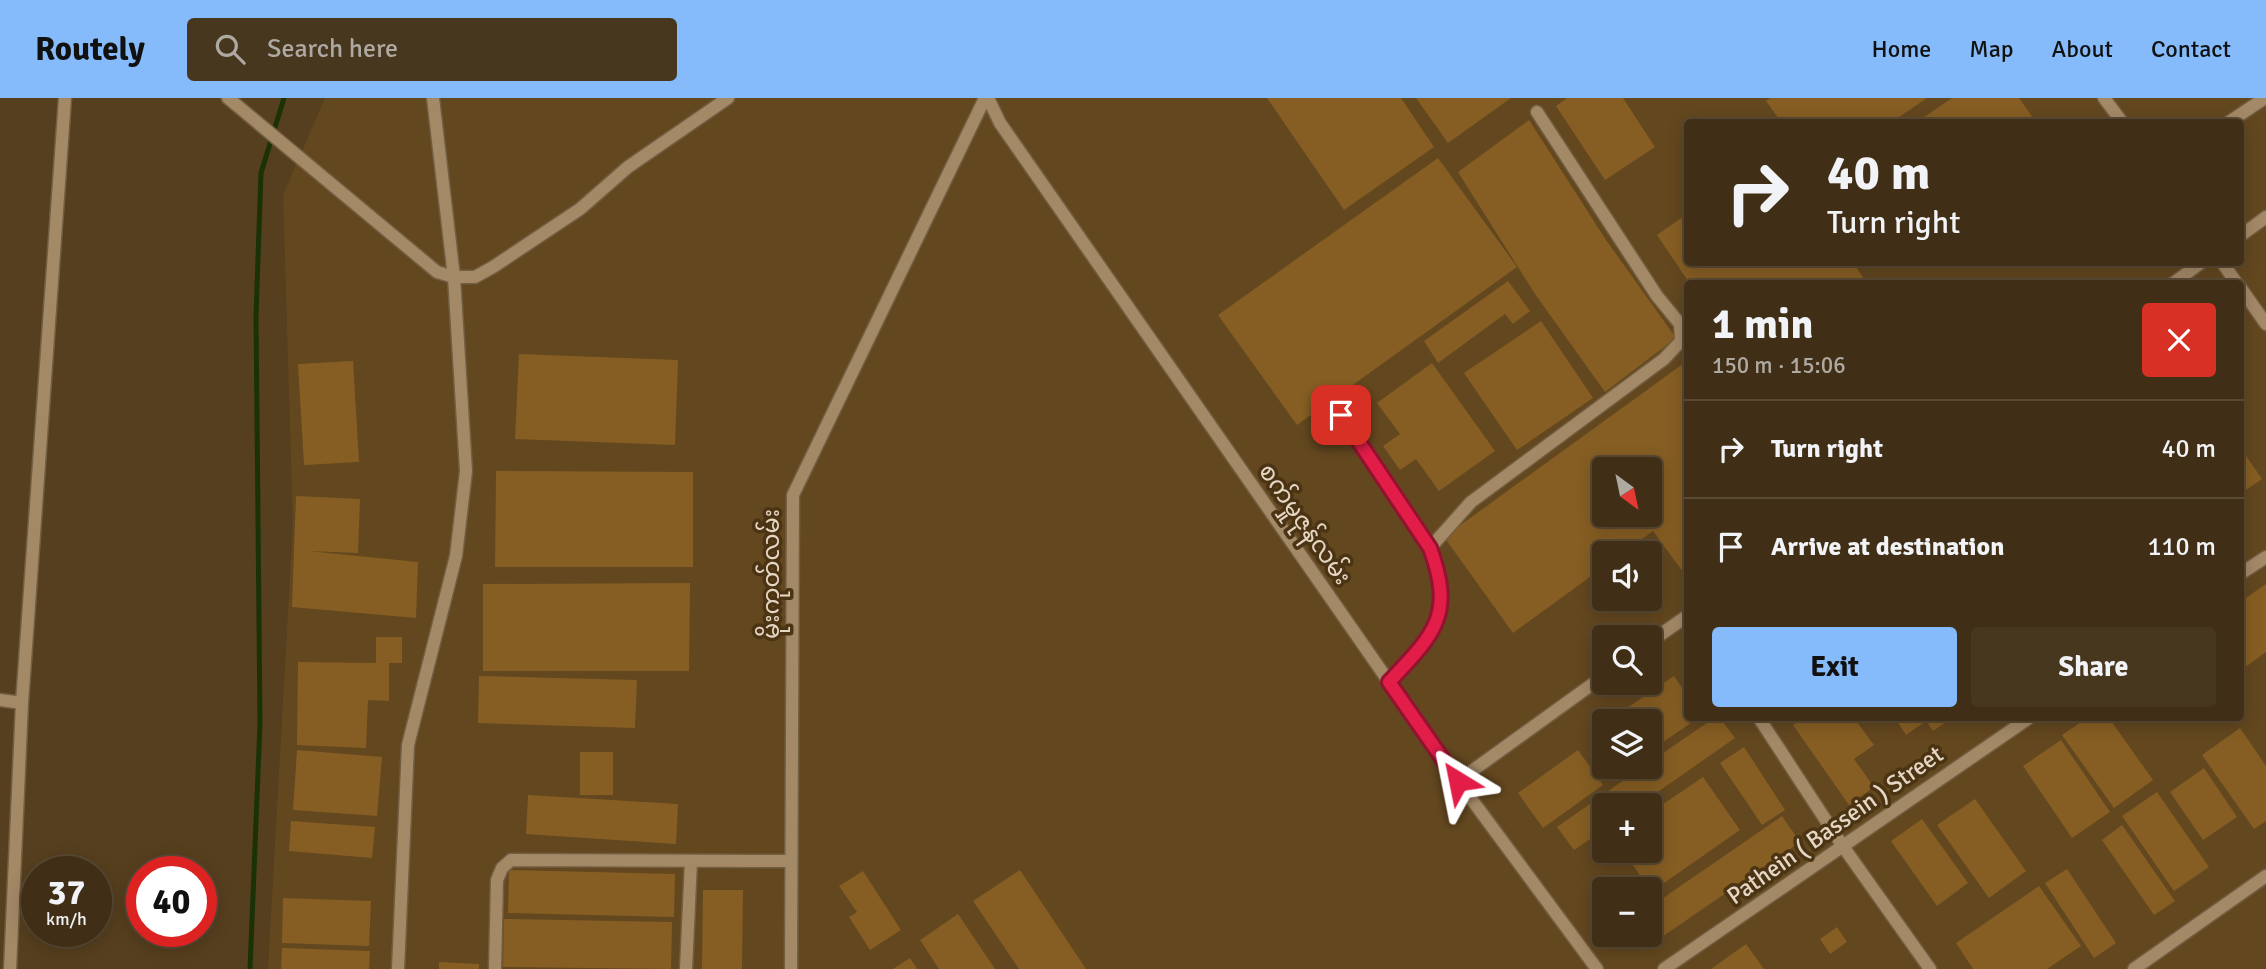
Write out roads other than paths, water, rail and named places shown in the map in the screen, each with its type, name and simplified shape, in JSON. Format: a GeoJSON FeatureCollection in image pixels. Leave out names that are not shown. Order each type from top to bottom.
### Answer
{"type":"FeatureCollection","features":[{"type":"Feature","properties":{"kind":"street"},"geometry":{"type":"LineString","coordinates":[[10,969],[22,703],[65,98]]}},
{"type":"Feature","properties":{"kind":"street"},"geometry":{"type":"LineString","coordinates":[[228,98],[288,145],[437,272],[454,277],[475,277],[526,247],[580,209],[628,167],[728,98]]}},
{"type":"Feature","properties":{"kind":"street"},"geometry":{"type":"LineString","coordinates":[[398,969],[408,745],[456,556],[466,471],[454,277],[433,98]]}},
{"type":"Feature","properties":{"kind":"street","name":"စက်မှုဇုန်လမ်း"},"geometry":{"type":"LineString","coordinates":[[986,98],[1000,123],[1458,781],[1597,969]]}},
{"type":"Feature","properties":{"kind":"street","name":"မိုးကုတ်လမ်း"},"geometry":{"type":"LineString","coordinates":[[791,969],[793,495],[986,98]]}},
{"type":"Feature","properties":{"kind":"street"},"geometry":{"type":"LineString","coordinates":[[2104,98],[2120,119]]}},
{"type":"Feature","properties":{"kind":"street"},"geometry":{"type":"LineString","coordinates":[[2233,119],[2261,99]]}},
{"type":"Feature","properties":{"kind":"street"},"geometry":{"type":"LineString","coordinates":[[1430,548],[1471,502],[1664,359],[1682,341],[1680,324],[1657,296],[1537,112]]}},
{"type":"Feature","properties":{"kind":"street"},"geometry":{"type":"LineString","coordinates":[[2244,233],[2266,217]]}},
{"type":"Feature","properties":{"kind":"street"},"geometry":{"type":"LineString","coordinates":[[2177,280],[2197,266]]}},
{"type":"Feature","properties":{"kind":"street"},"geometry":{"type":"LineString","coordinates":[[2244,293],[2266,324]]}},
{"type":"Feature","properties":{"kind":"street"},"geometry":{"type":"LineString","coordinates":[[1341,415],[1430,548],[1437,566],[1441,611],[1430,639],[1389,682]]}},
{"type":"Feature","properties":{"kind":"street"},"geometry":{"type":"LineString","coordinates":[[2244,572],[2266,557]]}},
{"type":"Feature","properties":{"kind":"street"},"geometry":{"type":"LineString","coordinates":[[1662,634],[1684,618]]}},
{"type":"Feature","properties":{"kind":"street"},"geometry":{"type":"LineString","coordinates":[[1458,781],[1592,684]]}},
{"type":"Feature","properties":{"kind":"street"},"geometry":{"type":"LineString","coordinates":[[0,700],[22,703]]}},
{"type":"Feature","properties":{"kind":"street"},"geometry":{"type":"LineString","coordinates":[[1761,721],[1842,845],[1930,969]]}},
{"type":"Feature","properties":{"kind":"street","name":"Pathein ( Bassein ) Street"},"geometry":{"type":"LineString","coordinates":[[1664,969],[2025,721]]}},
{"type":"Feature","properties":{"kind":"street"},"geometry":{"type":"LineString","coordinates":[[495,969],[498,880],[502,868],[511,860],[791,861]]}},
{"type":"Feature","properties":{"kind":"street"},"geometry":{"type":"LineString","coordinates":[[686,969],[691,861]]}},
{"type":"Feature","properties":{"kind":"street"},"geometry":{"type":"LineString","coordinates":[[2134,969],[2266,876]]}},
{"type":"Feature","properties":{"kind":"waterway"},"geometry":{"type":"LineString","coordinates":[[250,969],[260,724],[256,315],[261,173],[284,98]]}}]}
